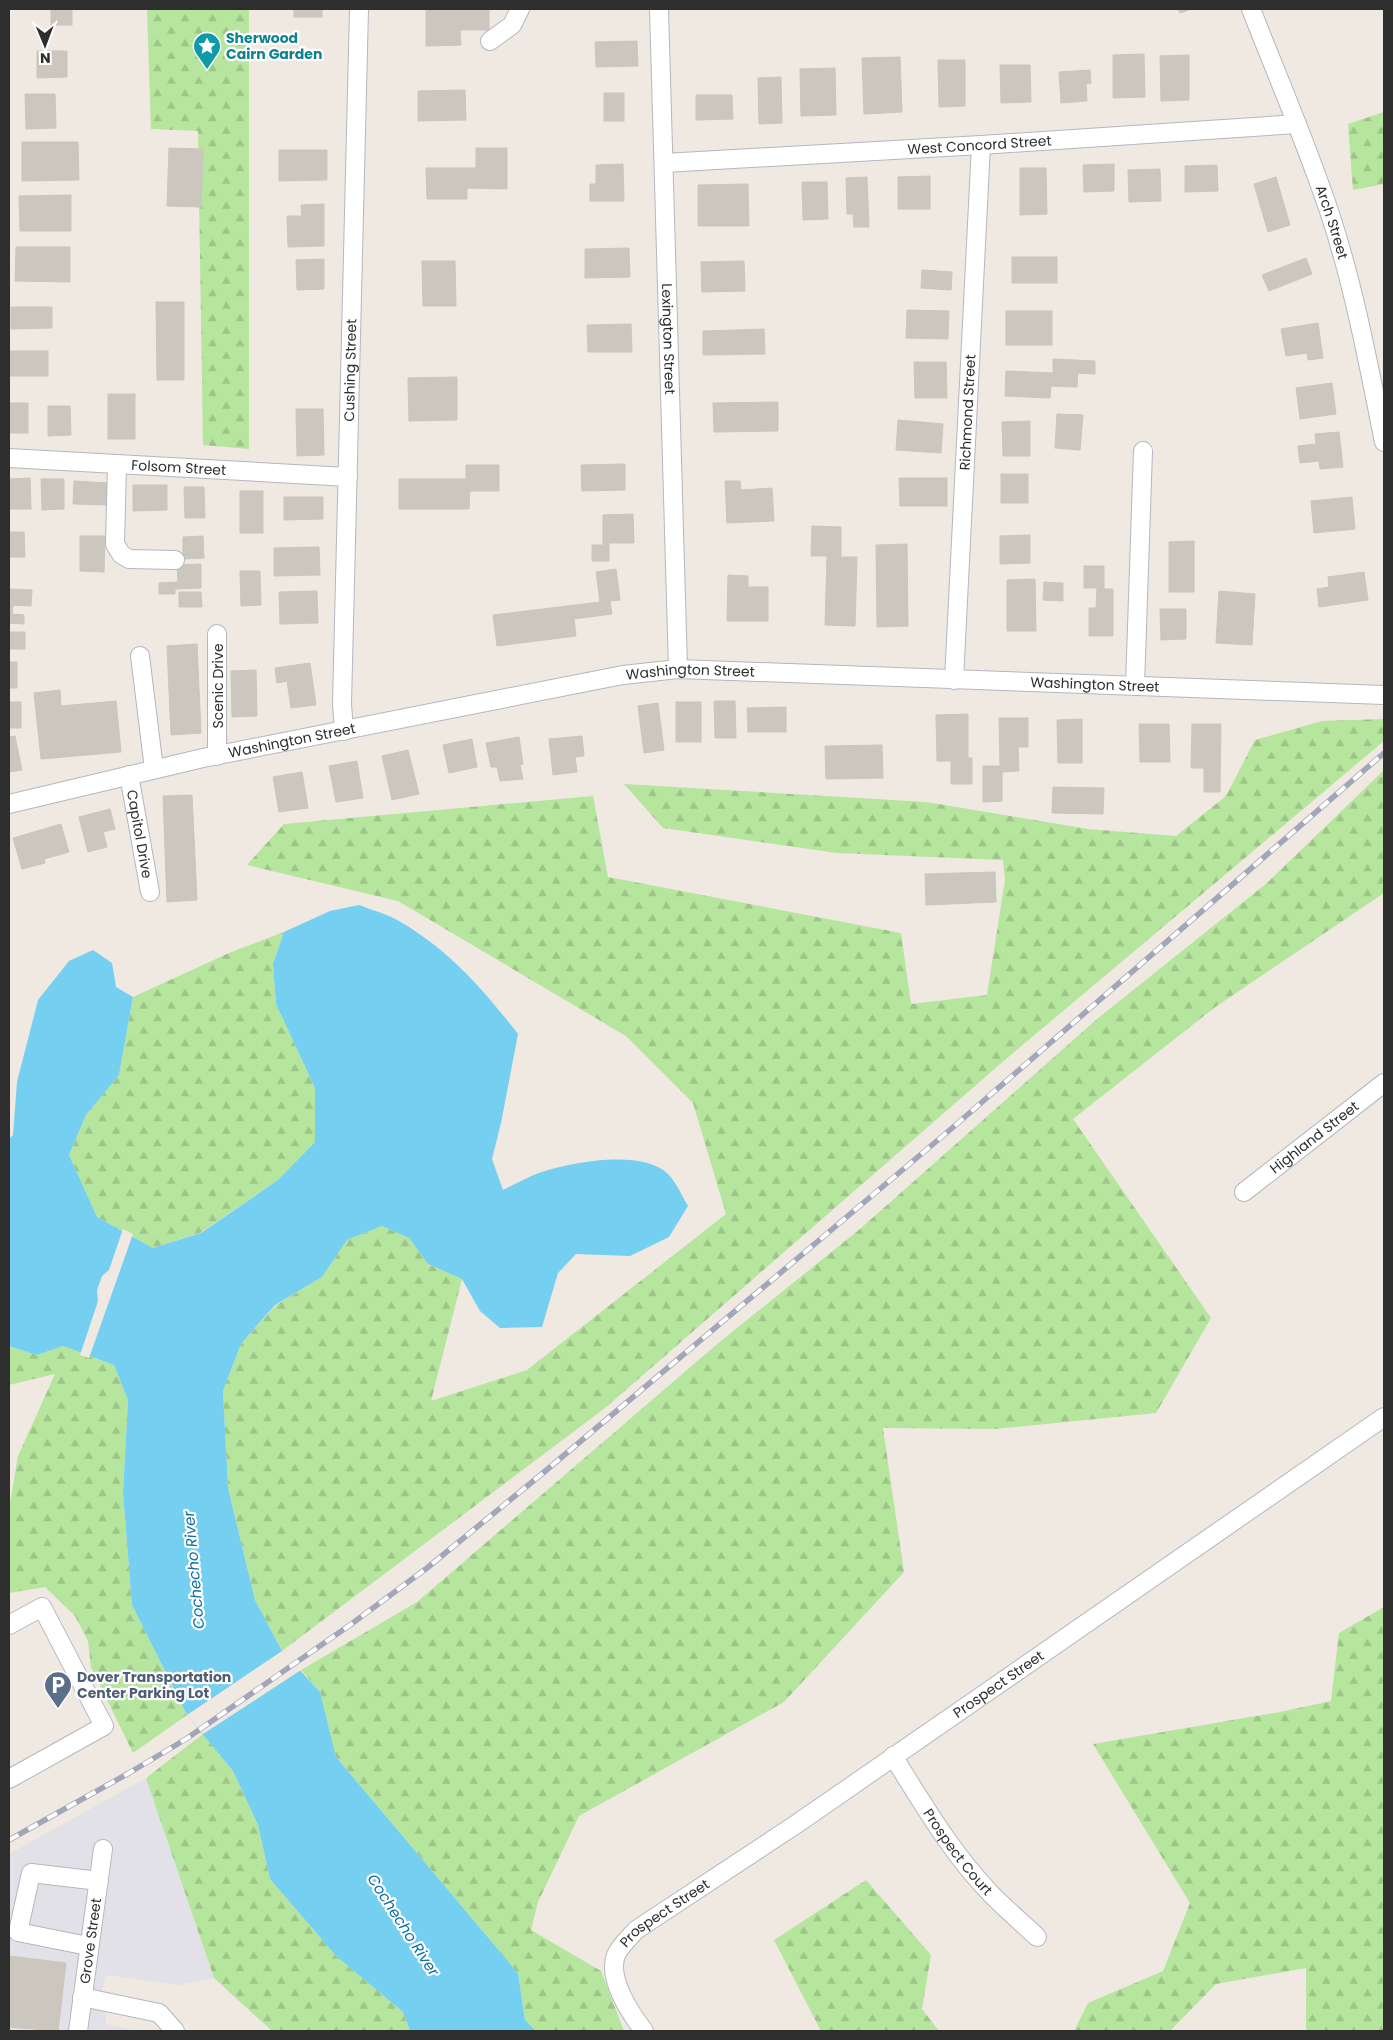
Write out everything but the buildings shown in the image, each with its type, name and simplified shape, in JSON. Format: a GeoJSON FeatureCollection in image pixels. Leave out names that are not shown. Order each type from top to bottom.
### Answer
{"type":"FeatureCollection","features":[{"type":"Feature","properties":{"kind":"street","name":"Cushing Street"},"geometry":{"type":"LineString","coordinates":[[344,731],[342,704],[359,9]]}},
{"type":"Feature","properties":{"kind":"street"},"geometry":{"type":"LineString","coordinates":[[490,41],[512,25],[520,9]]}},
{"type":"Feature","properties":{"kind":"street","name":"Lexington Street"},"geometry":{"type":"LineString","coordinates":[[659,9],[678,670]]}},
{"type":"Feature","properties":{"kind":"street","name":"Arch Street"},"geometry":{"type":"LineString","coordinates":[[1251,9],[1297,124],[1331,217],[1346,265],[1357,309],[1384,442]]}},
{"type":"Feature","properties":{"kind":"street","name":"West Concord Street"},"geometry":{"type":"LineString","coordinates":[[664,163],[1297,124]]}},
{"type":"Feature","properties":{"kind":"street","name":"Richmond Street"},"geometry":{"type":"LineString","coordinates":[[954,680],[980,145]]}},
{"type":"Feature","properties":{"kind":"street"},"geometry":{"type":"LineString","coordinates":[[1134,686],[1143,450]]}},
{"type":"Feature","properties":{"kind":"street","name":"Folsom Street"},"geometry":{"type":"LineString","coordinates":[[9,458],[348,477]]}},
{"type":"Feature","properties":{"kind":"street"},"geometry":{"type":"LineString","coordinates":[[117,465],[116,544],[121,554],[130,559],[175,560]]}},
{"type":"Feature","properties":{"kind":"street","name":"Scenic Drive"},"geometry":{"type":"LineString","coordinates":[[217,634],[217,756]]}},
{"type":"Feature","properties":{"kind":"street"},"geometry":{"type":"LineString","coordinates":[[140,656],[154,770]]}},
{"type":"Feature","properties":{"kind":"street","name":"Washington Street"},"geometry":{"type":"LineString","coordinates":[[9,804],[217,756],[623,675],[678,670],[1384,695]]}},
{"type":"Feature","properties":{"kind":"street","name":"Capitol Drive"},"geometry":{"type":"LineString","coordinates":[[129,775],[150,892]]}},
{"type":"Feature","properties":{"kind":"street","name":"Highland Street"},"geometry":{"type":"LineString","coordinates":[[1244,1192],[1384,1083]]}},
{"type":"Feature","properties":{"kind":"street","name":"Prospect Street"},"geometry":{"type":"LineString","coordinates":[[644,2031],[624,2000],[614,1969],[616,1955],[636,1930],[798,1824],[893,1756],[1384,1417]]}},
{"type":"Feature","properties":{"kind":"street"},"geometry":{"type":"LineString","coordinates":[[9,1625],[42,1607],[104,1726],[9,1779]]}},
{"type":"Feature","properties":{"kind":"street","name":"Prospect Court"},"geometry":{"type":"LineString","coordinates":[[893,1756],[934,1822],[967,1866],[991,1894],[1037,1937]]}},
{"type":"Feature","properties":{"kind":"street","name":"Grove Street"},"geometry":{"type":"LineString","coordinates":[[78,2031],[88,1946],[103,1849]]}},
{"type":"Feature","properties":{"kind":"street"},"geometry":{"type":"LineString","coordinates":[[88,1946],[18,1932],[31,1873],[99,1881]]}},
{"type":"Feature","properties":{"kind":"street"},"geometry":{"type":"LineString","coordinates":[[82,1997],[159,2013],[175,2031]]}},
{"type":"Feature","properties":{"kind":"shaded area"},"geometry":{"type":"Polygon","coordinates":[[[146,1778],[214,1978],[179,1985],[106,1975],[97,2010],[107,2012],[105,2024],[138,2031],[9,2031],[9,1854],[146,1778]]]}},
{"type":"Feature","properties":{"kind":"green space"},"geometry":{"type":"Polygon","coordinates":[[[147,9],[249,9],[249,449],[203,445],[198,131],[151,129],[147,9]]]}},
{"type":"Feature","properties":{"kind":"green space"},"geometry":{"type":"Polygon","coordinates":[[[1384,112],[1384,184],[1353,190],[1348,124],[1384,112]]]}},
{"type":"Feature","properties":{"kind":"green space"},"geometry":{"type":"Polygon","coordinates":[[[1384,719],[1384,741],[1006,1059],[605,1408],[282,1651],[255,1600],[228,1488],[223,1391],[241,1344],[276,1305],[322,1277],[347,1240],[382,1226],[409,1238],[428,1264],[462,1279],[431,1401],[527,1370],[726,1214],[693,1103],[626,1036],[398,901],[247,865],[284,824],[593,796],[608,877],[901,933],[911,1004],[987,995],[1005,880],[1003,860],[837,853],[663,828],[624,784],[926,802],[1088,829],[1176,836],[1226,796],[1255,740],[1322,721],[1384,719]]]}},
{"type":"Feature","properties":{"kind":"green space"},"geometry":{"type":"Polygon","coordinates":[[[1384,770],[1384,893],[1214,1008],[1073,1119],[1211,1318],[1156,1413],[995,1429],[883,1428],[904,1572],[784,1702],[579,1816],[538,1902],[531,1930],[601,1971],[624,2031],[536,2031],[525,2020],[518,1973],[336,1757],[320,1692],[301,1670],[417,1602],[716,1345],[860,1229],[1097,1019],[1267,883],[1384,770]]]}},
{"type":"Feature","properties":{"kind":"green space"},"geometry":{"type":"Polygon","coordinates":[[[284,932],[273,964],[276,1004],[315,1088],[315,1142],[278,1180],[200,1233],[153,1248],[97,1217],[69,1155],[86,1115],[119,1075],[133,997],[229,953],[284,932]]]}},
{"type":"Feature","properties":{"kind":"green space"},"geometry":{"type":"Polygon","coordinates":[[[9,1346],[37,1355],[63,1346],[114,1365],[128,1400],[123,1493],[132,1605],[187,1715],[133,1753],[91,1667],[88,1641],[75,1616],[45,1587],[9,1593],[9,1509],[18,1456],[55,1374],[9,1385],[9,1346]]]}},
{"type":"Feature","properties":{"kind":"green space"},"geometry":{"type":"Polygon","coordinates":[[[1384,1607],[1384,2031],[1306,2031],[1306,1968],[1216,1984],[1170,2031],[1074,2031],[1088,2003],[1163,1971],[1190,1903],[1093,1744],[1280,1712],[1331,1701],[1339,1633],[1384,1607]]]}},
{"type":"Feature","properties":{"kind":"green space"},"geometry":{"type":"Polygon","coordinates":[[[203,1734],[233,1771],[258,1825],[270,1879],[336,1956],[403,2012],[410,2031],[272,2031],[214,1978],[146,1778],[203,1734]]]}},
{"type":"Feature","properties":{"kind":"green space"},"geometry":{"type":"Polygon","coordinates":[[[866,1880],[931,1955],[922,2009],[939,2031],[821,2031],[774,1940],[866,1880]]]}},
{"type":"Feature","properties":{"kind":"water","name":"Cochecho River"},"geometry":{"type":"Polygon","coordinates":[[[359,905],[394,919],[417,932],[434,945],[478,986],[518,1034],[492,1159],[503,1190],[534,1175],[573,1164],[591,1161],[626,1160],[657,1166],[668,1174],[688,1206],[669,1237],[630,1256],[576,1254],[558,1273],[542,1327],[500,1328],[480,1311],[462,1279],[428,1264],[409,1238],[382,1226],[347,1240],[322,1277],[275,1305],[241,1344],[223,1391],[228,1488],[255,1600],[282,1651],[320,1692],[336,1757],[518,1973],[525,2020],[536,2031],[410,2031],[403,2012],[336,1956],[270,1879],[258,1825],[233,1771],[187,1715],[132,1605],[123,1493],[128,1400],[114,1365],[63,1346],[37,1355],[9,1346],[9,1139],[13,1135],[17,1082],[38,1000],[69,961],[93,950],[112,963],[116,987],[133,997],[119,1075],[86,1115],[69,1155],[97,1217],[153,1248],[201,1233],[278,1180],[315,1142],[315,1088],[276,1004],[273,964],[284,932],[330,911],[359,905]]]}},
{"type":"Feature","properties":{"kind":"pier"},"geometry":{"type":"Polygon","coordinates":[[[123,1229],[133,1234],[89,1358],[80,1355],[98,1301],[97,1290],[102,1276],[109,1270],[123,1229]]]}},
{"type":"Feature","properties":{"kind":"pier"},"geometry":{"type":"Polygon","coordinates":[[[282,1651],[301,1670],[203,1734],[187,1715],[282,1651]]]}},
{"type":"Feature","properties":{"kind":"railway"},"geometry":{"type":"LineString","coordinates":[[9,1840],[186,1739],[350,1625],[427,1568],[543,1473],[951,1129],[1384,753]]}},
{"type":"Feature","properties":{"kind":"place","name":"Sherwood Cairn Garden"},"geometry":{"type":"Point","coordinates":[207,70]}},
{"type":"Feature","properties":{"kind":"place","name":"Dover Transportation Center Parking Lot"},"geometry":{"type":"Point","coordinates":[58,1709]}}]}
